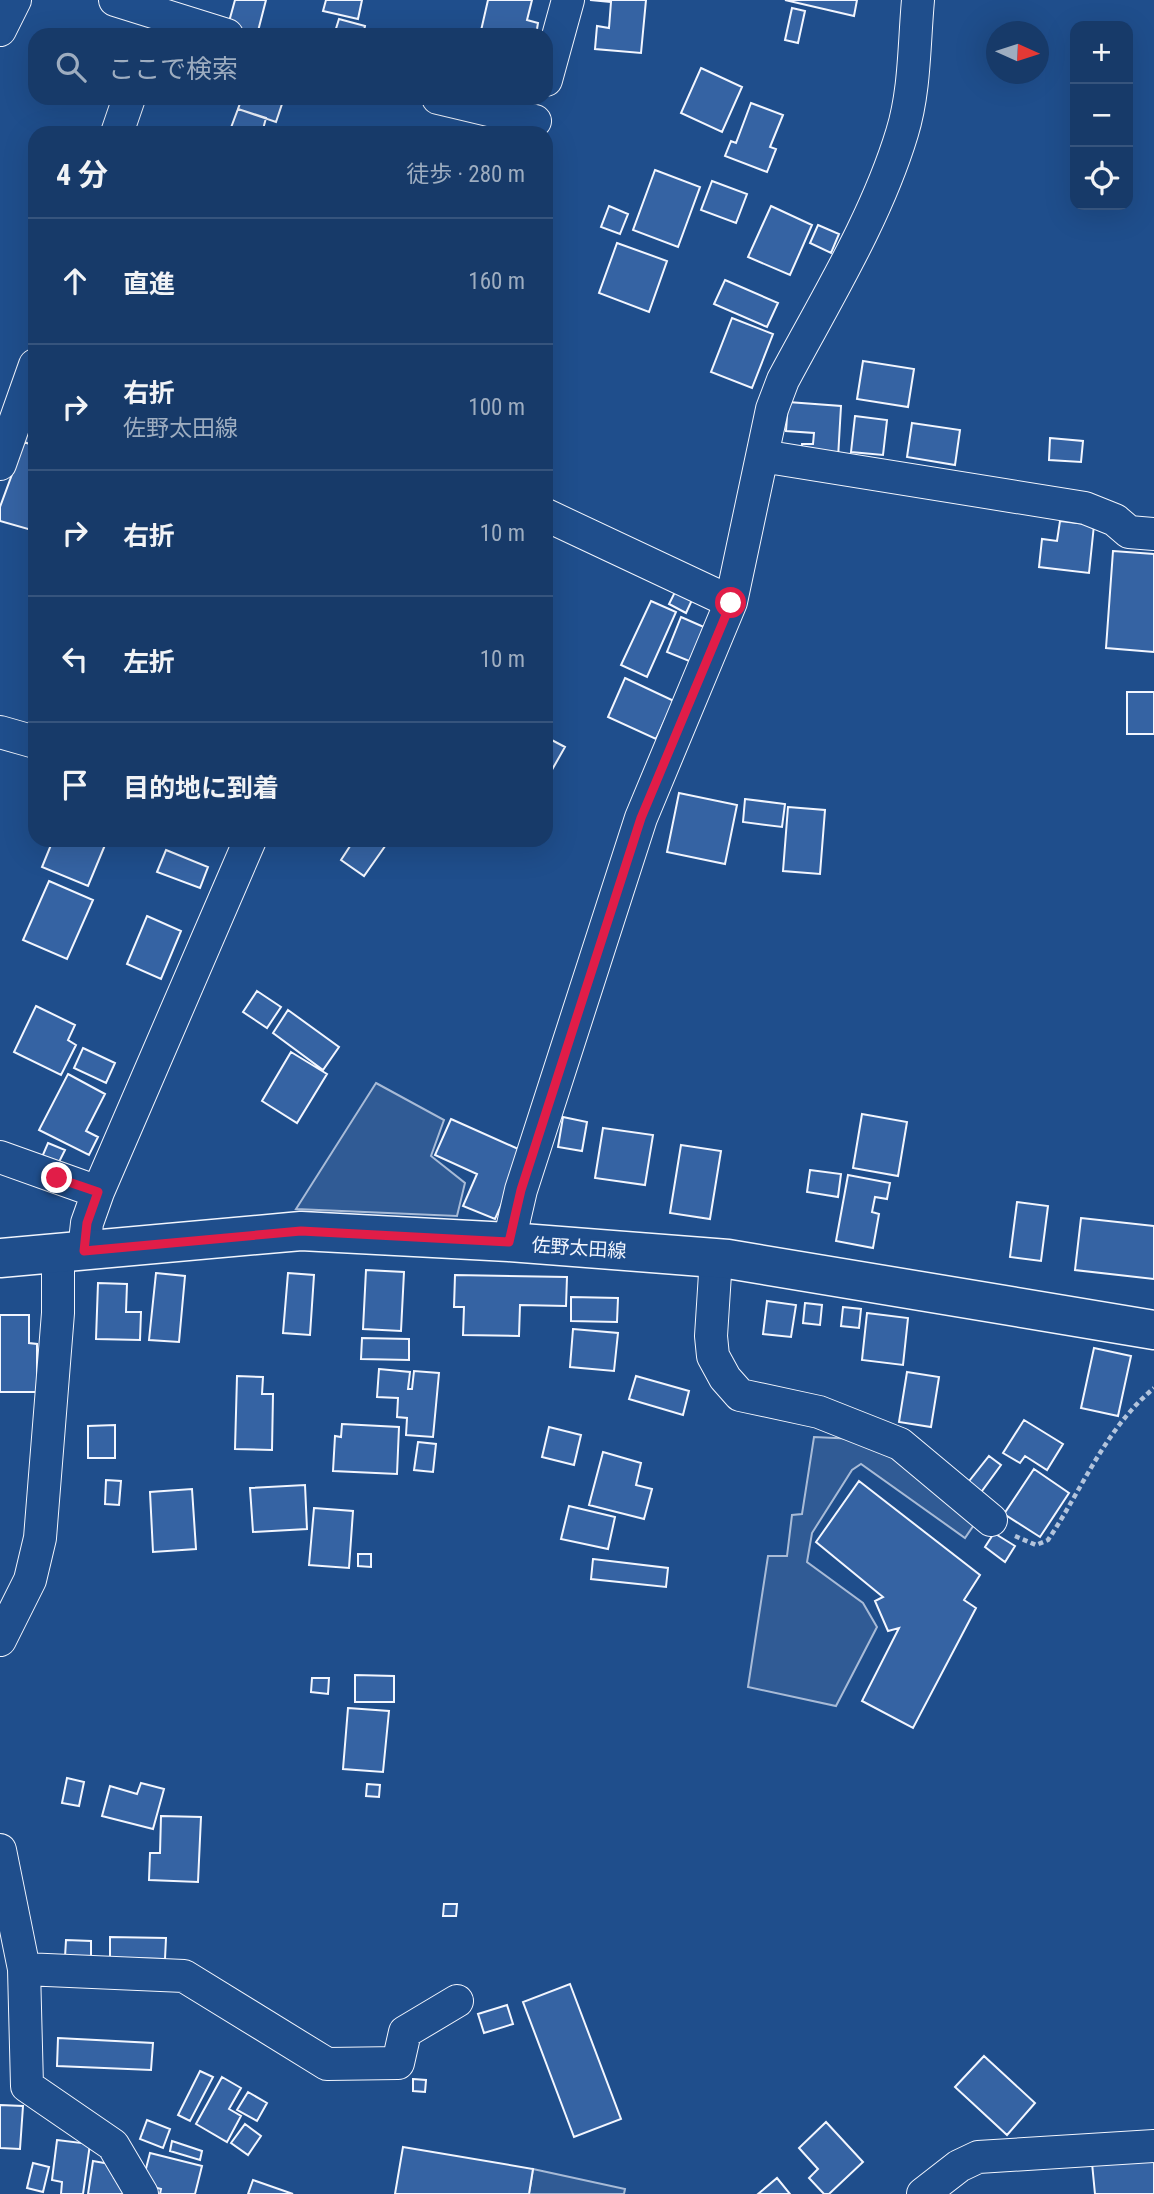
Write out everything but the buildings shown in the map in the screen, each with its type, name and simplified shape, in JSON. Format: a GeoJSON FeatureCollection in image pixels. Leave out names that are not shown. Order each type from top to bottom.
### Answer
{"type":"FeatureCollection","features":[{"type":"Feature","properties":{"kind":"main road","name":"佐野太田線"},"geometry":{"type":"LineString","coordinates":[[0,1258],[301,1231],[509,1242],[716,1258],[1154,1330]]}},
{"type":"Feature","properties":{"kind":"street"},"geometry":{"type":"LineString","coordinates":[[0,30],[15,0]]}},
{"type":"Feature","properties":{"kind":"street"},"geometry":{"type":"LineString","coordinates":[[115,0],[158,17],[200,28]]}},
{"type":"Feature","properties":{"kind":"street"},"geometry":{"type":"LineString","coordinates":[[553,55],[568,0]]}},
{"type":"Feature","properties":{"kind":"street"},"geometry":{"type":"LineString","coordinates":[[509,1242],[521,1190],[641,818],[731,603],[772,409],[783,380],[870,213],[902,132],[911,94],[918,0]]}},
{"type":"Feature","properties":{"kind":"street"},"geometry":{"type":"LineString","coordinates":[[119,126],[127,105]]}},
{"type":"Feature","properties":{"kind":"street"},"geometry":{"type":"LineString","coordinates":[[474,105],[536,117]]}},
{"type":"Feature","properties":{"kind":"street"},"geometry":{"type":"LineString","coordinates":[[0,464],[28,385]]}},
{"type":"Feature","properties":{"kind":"street"},"geometry":{"type":"LineString","coordinates":[[762,456],[1085,508],[1115,520],[1129,532],[1154,534]]}},
{"type":"Feature","properties":{"kind":"street"},"geometry":{"type":"LineString","coordinates":[[553,518],[731,603]]}},
{"type":"Feature","properties":{"kind":"street"},"geometry":{"type":"LineString","coordinates":[[0,732],[28,740]]}},
{"type":"Feature","properties":{"kind":"street"},"geometry":{"type":"LineString","coordinates":[[0,1640],[30,1580],[40,1538],[58,1313],[71,1253],[87,1223],[239,847]]}},
{"type":"Feature","properties":{"kind":"street"},"geometry":{"type":"LineString","coordinates":[[0,1157],[98,1192]]}},
{"type":"Feature","properties":{"kind":"street"},"geometry":{"type":"LineString","coordinates":[[716,1258],[711,1336],[713,1356],[725,1378],[740,1395],[819,1412],[900,1444],[991,1520]]}},
{"type":"Feature","properties":{"kind":"street"},"geometry":{"type":"LineString","coordinates":[[0,1850],[24,1969],[27,2085],[113,2145],[142,2194]]}},
{"type":"Feature","properties":{"kind":"street"},"geometry":{"type":"LineString","coordinates":[[24,1969],[184,1976],[327,2064],[398,2063],[405,2032],[457,2001]]}},
{"type":"Feature","properties":{"kind":"street"},"geometry":{"type":"LineString","coordinates":[[923,2194],[959,2166],[978,2157],[1154,2146]]}},
{"type":"Feature","properties":{"kind":"path"},"geometry":{"type":"LineString","coordinates":[[991,1520],[1025,1542],[1036,1545],[1048,1541],[1103,1445],[1135,1404],[1154,1388]]}},
{"type":"Feature","properties":{"kind":"shaded area"},"geometry":{"type":"Polygon","coordinates":[[[376,1083],[444,1120],[431,1156],[465,1183],[457,1216],[296,1209],[376,1083]]]}},
{"type":"Feature","properties":{"kind":"shaded area"},"geometry":{"type":"Polygon","coordinates":[[[814,1437],[877,1440],[980,1516],[965,1538],[861,1464],[852,1470],[812,1533],[807,1562],[863,1603],[877,1627],[836,1706],[748,1687],[768,1556],[787,1556],[792,1515],[802,1514],[814,1437]]]}},
{"type":"Feature","properties":{"kind":"shaded area"},"geometry":{"type":"Polygon","coordinates":[[[533,2169],[625,2189],[624,2194],[529,2194],[533,2169]]]}},
{"type":"Feature","properties":{"kind":"route"},"geometry":{"type":"LineString","coordinates":[[57,1178],[98,1192],[87,1223],[84,1251],[301,1231],[509,1242],[516,1223],[521,1190],[641,818],[731,603]]}}]}
